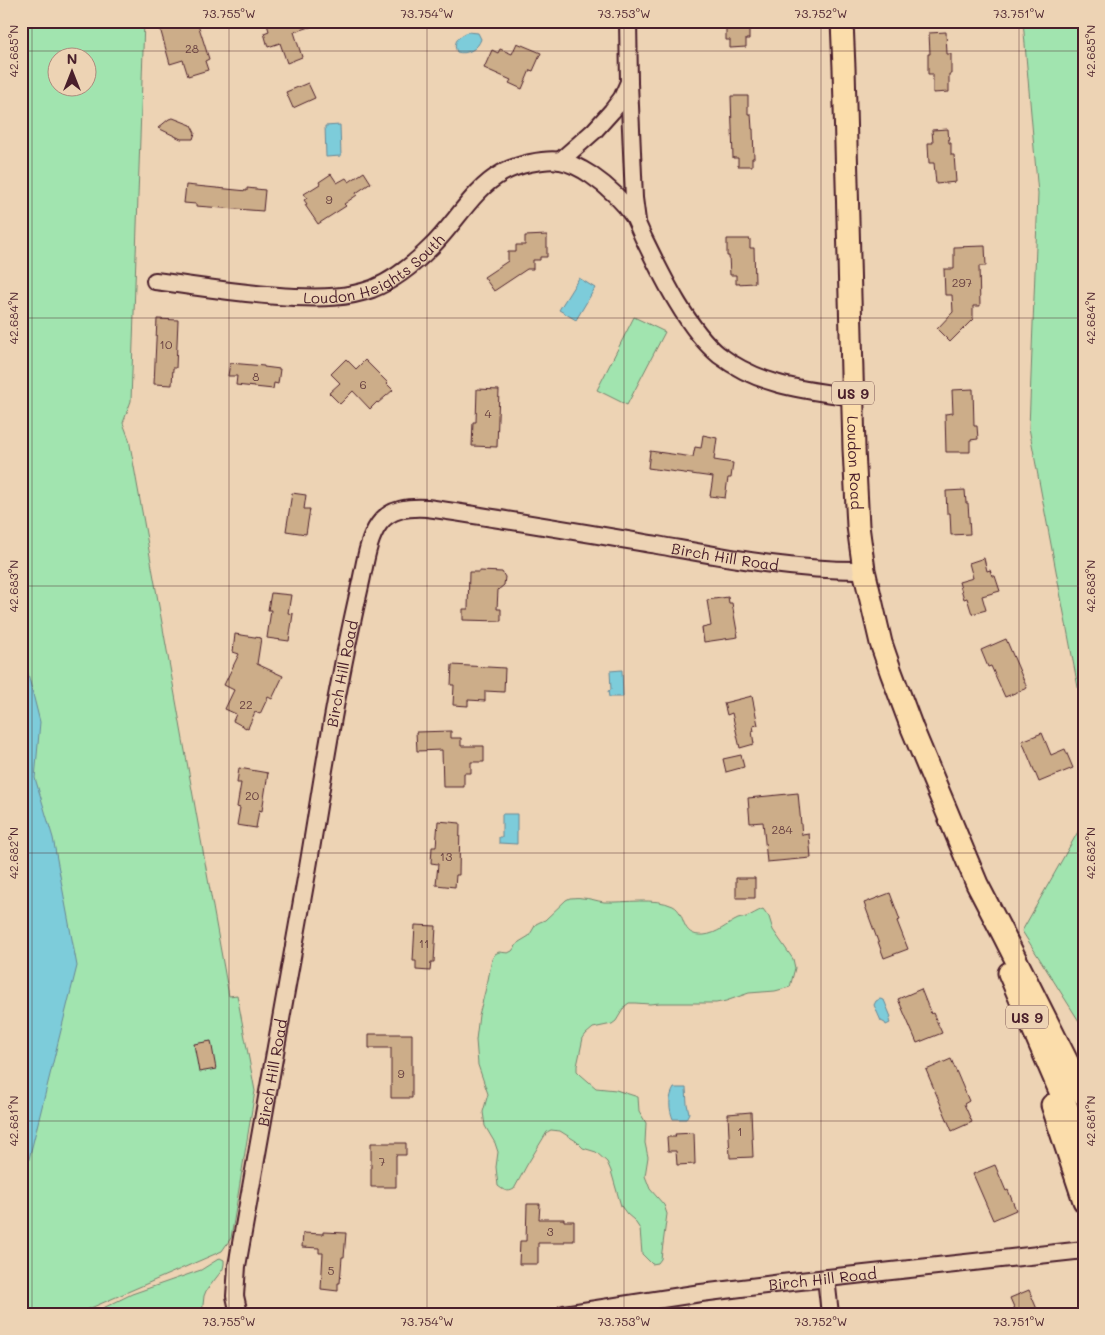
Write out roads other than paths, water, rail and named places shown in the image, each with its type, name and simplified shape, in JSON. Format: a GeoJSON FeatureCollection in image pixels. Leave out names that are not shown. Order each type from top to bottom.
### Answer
{"type":"FeatureCollection","features":[{"type":"Feature","properties":{"kind":"main road","name":"Loudon Road"},"geometry":{"type":"LineString","coordinates":[[842,21],[856,500],[864,570],[877,626],[891,672],[912,728],[977,884]]}},
{"type":"Feature","properties":{"kind":"main road","name":"US 9"},"geometry":{"type":"LineString","coordinates":[[977,884],[995,940],[1031,1028],[1084,1147]]}},
{"type":"Feature","properties":{"kind":"main road","name":"US 9"},"geometry":{"type":"LineString","coordinates":[[977,884],[1084,1095]]}},
{"type":"Feature","properties":{"kind":"main road"},"geometry":{"type":"LineString","coordinates":[[1031,1028],[1049,1095],[1084,1201]]}},
{"type":"Feature","properties":{"kind":"street","name":"Loudon Heights South"},"geometry":{"type":"LineString","coordinates":[[628,21],[634,198],[638,226]]}},
{"type":"Feature","properties":{"kind":"street","name":"Loudon Heights South"},"geometry":{"type":"LineString","coordinates":[[560,161],[594,131],[612,111],[622,98],[629,82]]}},
{"type":"Feature","properties":{"kind":"street","name":"Loudon Heights South"},"geometry":{"type":"LineString","coordinates":[[155,281],[270,296],[325,298],[360,292],[382,284],[411,266],[432,247],[486,186],[503,172],[539,161],[560,161],[583,170],[606,186],[626,207],[687,318],[701,337],[722,357],[757,377],[784,386],[853,397]]}},
{"type":"Feature","properties":{"kind":"street","name":"Birch Hill Road"},"geometry":{"type":"LineString","coordinates":[[239,1314],[235,1296],[237,1266],[311,848],[329,732],[368,550],[375,531],[383,519],[400,510],[427,508],[520,521],[779,565],[836,570],[864,570]]}},
{"type":"Feature","properties":{"kind":"street","name":"Birch Hill Road"},"geometry":{"type":"LineString","coordinates":[[564,1314],[710,1292],[1084,1250]]}},
{"type":"Feature","properties":{"kind":"street"},"geometry":{"type":"LineString","coordinates":[[826,1278],[830,1314]]}},
{"type":"Feature","properties":{"kind":"water"},"geometry":{"type":"Polygon","coordinates":[[[468,32],[478,33],[481,39],[480,43],[468,52],[457,52],[455,45],[457,40],[468,32]]]}},
{"type":"Feature","properties":{"kind":"water"},"geometry":{"type":"Polygon","coordinates":[[[340,125],[341,156],[326,157],[325,126],[340,125]]]}},
{"type":"Feature","properties":{"kind":"water"},"geometry":{"type":"Polygon","coordinates":[[[579,278],[595,288],[576,320],[559,310],[579,278]]]}},
{"type":"Feature","properties":{"kind":"water"},"geometry":{"type":"Polygon","coordinates":[[[21,646],[40,722],[35,778],[53,838],[77,966],[28,1163],[21,1156],[21,646]]]}},
{"type":"Feature","properties":{"kind":"water"},"geometry":{"type":"Polygon","coordinates":[[[622,670],[623,697],[609,697],[608,691],[611,690],[610,671],[622,670]]]}},
{"type":"Feature","properties":{"kind":"water"},"geometry":{"type":"Polygon","coordinates":[[[502,814],[517,814],[517,844],[499,843],[499,837],[502,837],[502,814]]]}},
{"type":"Feature","properties":{"kind":"water"},"geometry":{"type":"Polygon","coordinates":[[[880,999],[884,1000],[891,1017],[890,1023],[886,1025],[881,1021],[874,1005],[880,999]]]}},
{"type":"Feature","properties":{"kind":"water"},"geometry":{"type":"Polygon","coordinates":[[[674,1088],[686,1088],[689,1113],[686,1119],[673,1119],[670,1104],[674,1088]]]}}]}
